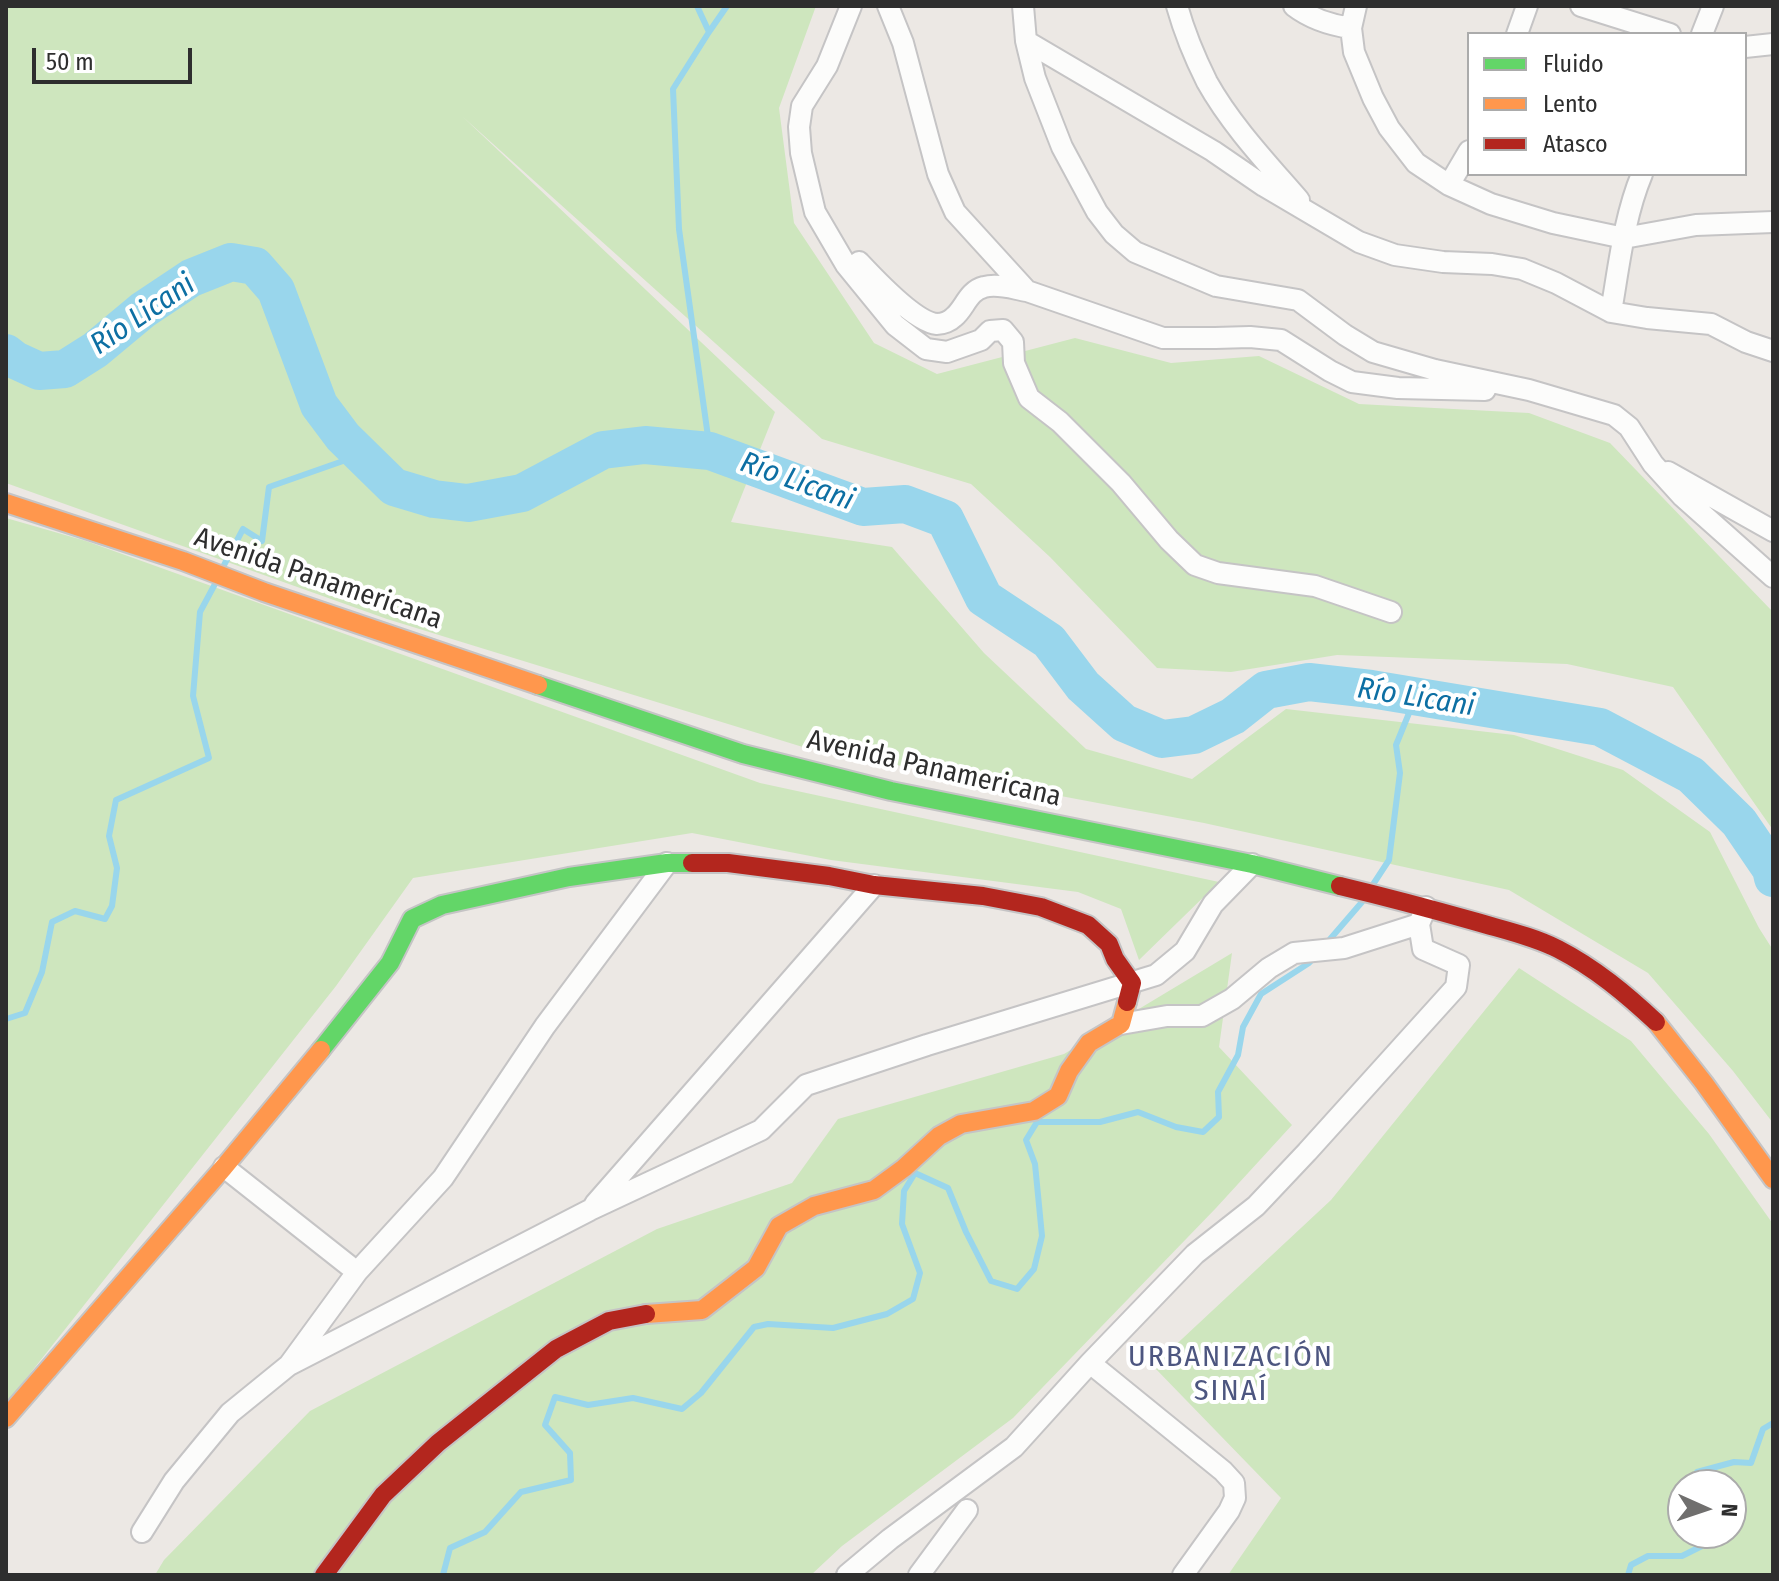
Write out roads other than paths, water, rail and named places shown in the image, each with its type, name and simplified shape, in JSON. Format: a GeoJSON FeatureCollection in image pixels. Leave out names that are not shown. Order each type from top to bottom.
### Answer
{"type":"FeatureCollection","features":[{"type":"Feature","properties":{"kind":"street"},"geometry":{"type":"LineString","coordinates":[[851,6],[827,66],[802,106],[799,127],[801,153],[815,212],[846,265],[895,325],[926,349],[947,352],[981,340],[990,331],[1003,330],[1013,342],[1014,363],[1029,398],[1091,452],[1195,565],[1218,573],[1315,586],[1391,612]]}},
{"type":"Feature","properties":{"kind":"street"},"geometry":{"type":"LineString","coordinates":[[888,6],[903,43],[938,174],[955,212],[1027,291]]}},
{"type":"Feature","properties":{"kind":"street"},"geometry":{"type":"LineString","coordinates":[[1023,6],[1026,41],[1035,78],[1062,147],[1097,212],[1114,234],[1135,252],[1216,286],[1298,300],[1373,352],[1435,370],[1529,390],[1614,415],[1629,427],[1653,464],[1682,496],[1773,577]]}},
{"type":"Feature","properties":{"kind":"street"},"geometry":{"type":"LineString","coordinates":[[1177,6],[1207,82],[1245,137],[1311,214]]}},
{"type":"Feature","properties":{"kind":"street"},"geometry":{"type":"LineString","coordinates":[[1294,6],[1329,25],[1351,28]]}},
{"type":"Feature","properties":{"kind":"street"},"geometry":{"type":"LineString","coordinates":[[1356,6],[1351,28],[1354,52],[1373,98],[1389,128],[1416,163],[1449,185],[1491,204],[1553,223],[1624,238],[1696,225],[1773,222]]}},
{"type":"Feature","properties":{"kind":"street"},"geometry":{"type":"LineString","coordinates":[[1518,32],[1527,6]]}},
{"type":"Feature","properties":{"kind":"street"},"geometry":{"type":"LineString","coordinates":[[1581,6],[1664,32]]}},
{"type":"Feature","properties":{"kind":"street"},"geometry":{"type":"LineString","coordinates":[[1703,32],[1713,6]]}},
{"type":"Feature","properties":{"kind":"street"},"geometry":{"type":"LineString","coordinates":[[1026,41],[1213,151],[1264,186],[1359,242],[1395,255],[1522,269],[1611,312],[1711,324],[1746,342],[1773,351]]}},
{"type":"Feature","properties":{"kind":"street"},"geometry":{"type":"LineString","coordinates":[[1747,47],[1773,44]]}},
{"type":"Feature","properties":{"kind":"street"},"geometry":{"type":"LineString","coordinates":[[1449,185],[1467,154]]}},
{"type":"Feature","properties":{"kind":"street"},"geometry":{"type":"LineString","coordinates":[[1611,312],[1624,238],[1641,176]]}},
{"type":"Feature","properties":{"kind":"street"},"geometry":{"type":"LineString","coordinates":[[815,212],[880,284],[918,316],[937,324],[950,321],[980,287],[994,285],[1027,291],[1163,338],[1250,337],[1281,340],[1352,382],[1398,388],[1529,390]]}},
{"type":"Feature","properties":{"kind":"street"},"geometry":{"type":"LineString","coordinates":[[1653,464],[1773,531]]}},
{"type":"Feature","properties":{"kind":"street","name":"Avenida Panamericana"},"geometry":{"type":"LineString","coordinates":[[6,503],[743,754],[891,791],[1252,864],[1345,887],[1420,912],[1514,932],[1557,949],[1593,970],[1659,1025],[1773,1179]]}},
{"type":"Feature","properties":{"kind":"street"},"geometry":{"type":"LineString","coordinates":[[6,1418],[224,1167],[390,963],[412,919],[442,905],[569,877],[667,863],[728,863],[874,885],[983,896],[1041,907],[1088,925],[1109,944],[1115,959],[1132,983]]}},
{"type":"Feature","properties":{"kind":"street"},"geometry":{"type":"LineString","coordinates":[[289,1365],[357,1272],[443,1178],[545,1026],[667,863]]}},
{"type":"Feature","properties":{"kind":"street"},"geometry":{"type":"LineString","coordinates":[[142,1532],[174,1481],[230,1413],[289,1365],[590,1210],[761,1130],[806,1085],[1156,975],[1185,951],[1213,904],[1252,864]]}},
{"type":"Feature","properties":{"kind":"street"},"geometry":{"type":"LineString","coordinates":[[590,1210],[874,885]]}},
{"type":"Feature","properties":{"kind":"street"},"geometry":{"type":"LineString","coordinates":[[324,1575],[383,1495],[450,1433],[556,1349],[609,1321],[654,1313],[702,1310],[756,1268],[779,1226],[814,1206],[874,1190],[939,1136],[961,1124],[1034,1111],[1058,1096],[1069,1071],[1089,1043],[1121,1024],[1167,1016],[1202,1016],[1232,999],[1269,968],[1294,953],[1344,948],[1420,912],[1423,949],[1459,965],[1456,987],[1256,1206],[1195,1254],[1014,1447],[901,1530],[847,1575]]}},
{"type":"Feature","properties":{"kind":"street"},"geometry":{"type":"LineString","coordinates":[[1121,1024],[1132,983]]}},
{"type":"Feature","properties":{"kind":"street"},"geometry":{"type":"LineString","coordinates":[[224,1167],[357,1272]]}},
{"type":"Feature","properties":{"kind":"street"},"geometry":{"type":"LineString","coordinates":[[1090,1363],[1234,1483],[1235,1498],[1229,1511],[1183,1575]]}},
{"type":"Feature","properties":{"kind":"street"},"geometry":{"type":"LineString","coordinates":[[919,1575],[967,1510]]}},
{"type":"Feature","properties":{"kind":"waterway"},"geometry":{"type":"LineString","coordinates":[[697,6],[709,32],[673,89],[679,229],[710,451]]}},
{"type":"Feature","properties":{"kind":"waterway"},"geometry":{"type":"LineString","coordinates":[[709,32],[727,6]]}},
{"type":"Feature","properties":{"kind":"waterway","name":"Río Licani"},"geometry":{"type":"LineString","coordinates":[[6,353],[39,371],[65,369],[191,278],[231,262],[255,266],[276,290],[319,405],[343,437],[394,487],[434,499],[468,503],[522,493],[603,450],[645,445],[710,451],[863,507],[905,504],[945,519],[984,598],[1049,641],[1083,686],[1124,723],[1162,739],[1194,735],[1233,716],[1266,690],[1309,682],[1371,689],[1600,727],[1691,775],[1739,822],[1771,869],[1773,878]]}},
{"type":"Feature","properties":{"kind":"waterway"},"geometry":{"type":"LineString","coordinates":[[223,567],[243,529],[262,541],[269,487],[363,454]]}},
{"type":"Feature","properties":{"kind":"waterway"},"geometry":{"type":"LineString","coordinates":[[6,1019],[25,1013],[42,972],[52,922],[75,911],[105,919],[112,906],[117,868],[109,836],[116,800],[209,758],[193,696],[200,612],[215,584]]}},
{"type":"Feature","properties":{"kind":"waterway"},"geometry":{"type":"LineString","coordinates":[[1372,886],[1389,860],[1400,773],[1396,745],[1416,696]]}},
{"type":"Feature","properties":{"kind":"waterway"},"geometry":{"type":"LineString","coordinates":[[1325,945],[1362,902]]}},
{"type":"Feature","properties":{"kind":"waterway"},"geometry":{"type":"LineString","coordinates":[[443,1575],[450,1548],[485,1532],[521,1492],[571,1480],[570,1453],[545,1425],[555,1397],[588,1405],[633,1398],[682,1409],[701,1393],[754,1327],[768,1324],[833,1328],[887,1314],[913,1299],[920,1273],[902,1224],[904,1191],[915,1173],[948,1188],[991,1281],[1017,1289],[1034,1269],[1042,1236],[1035,1164],[1026,1140],[1037,1122],[1100,1122],[1138,1112],[1176,1127],[1203,1132],[1219,1117],[1218,1092],[1238,1055],[1243,1027],[1261,994],[1315,957]]}},
{"type":"Feature","properties":{"kind":"waterway"},"geometry":{"type":"LineString","coordinates":[[1708,1469],[1734,1462],[1751,1463],[1763,1429],[1773,1423]]}},
{"type":"Feature","properties":{"kind":"waterway"},"geometry":{"type":"LineString","coordinates":[[1628,1575],[1631,1565],[1648,1556],[1682,1556],[1696,1549]]}},
{"type":"Feature","properties":{"kind":"district","name":"URBANIZACIÓN SINAÍ"},"geometry":{"type":"Point","coordinates":[1231,1375]}}]}
